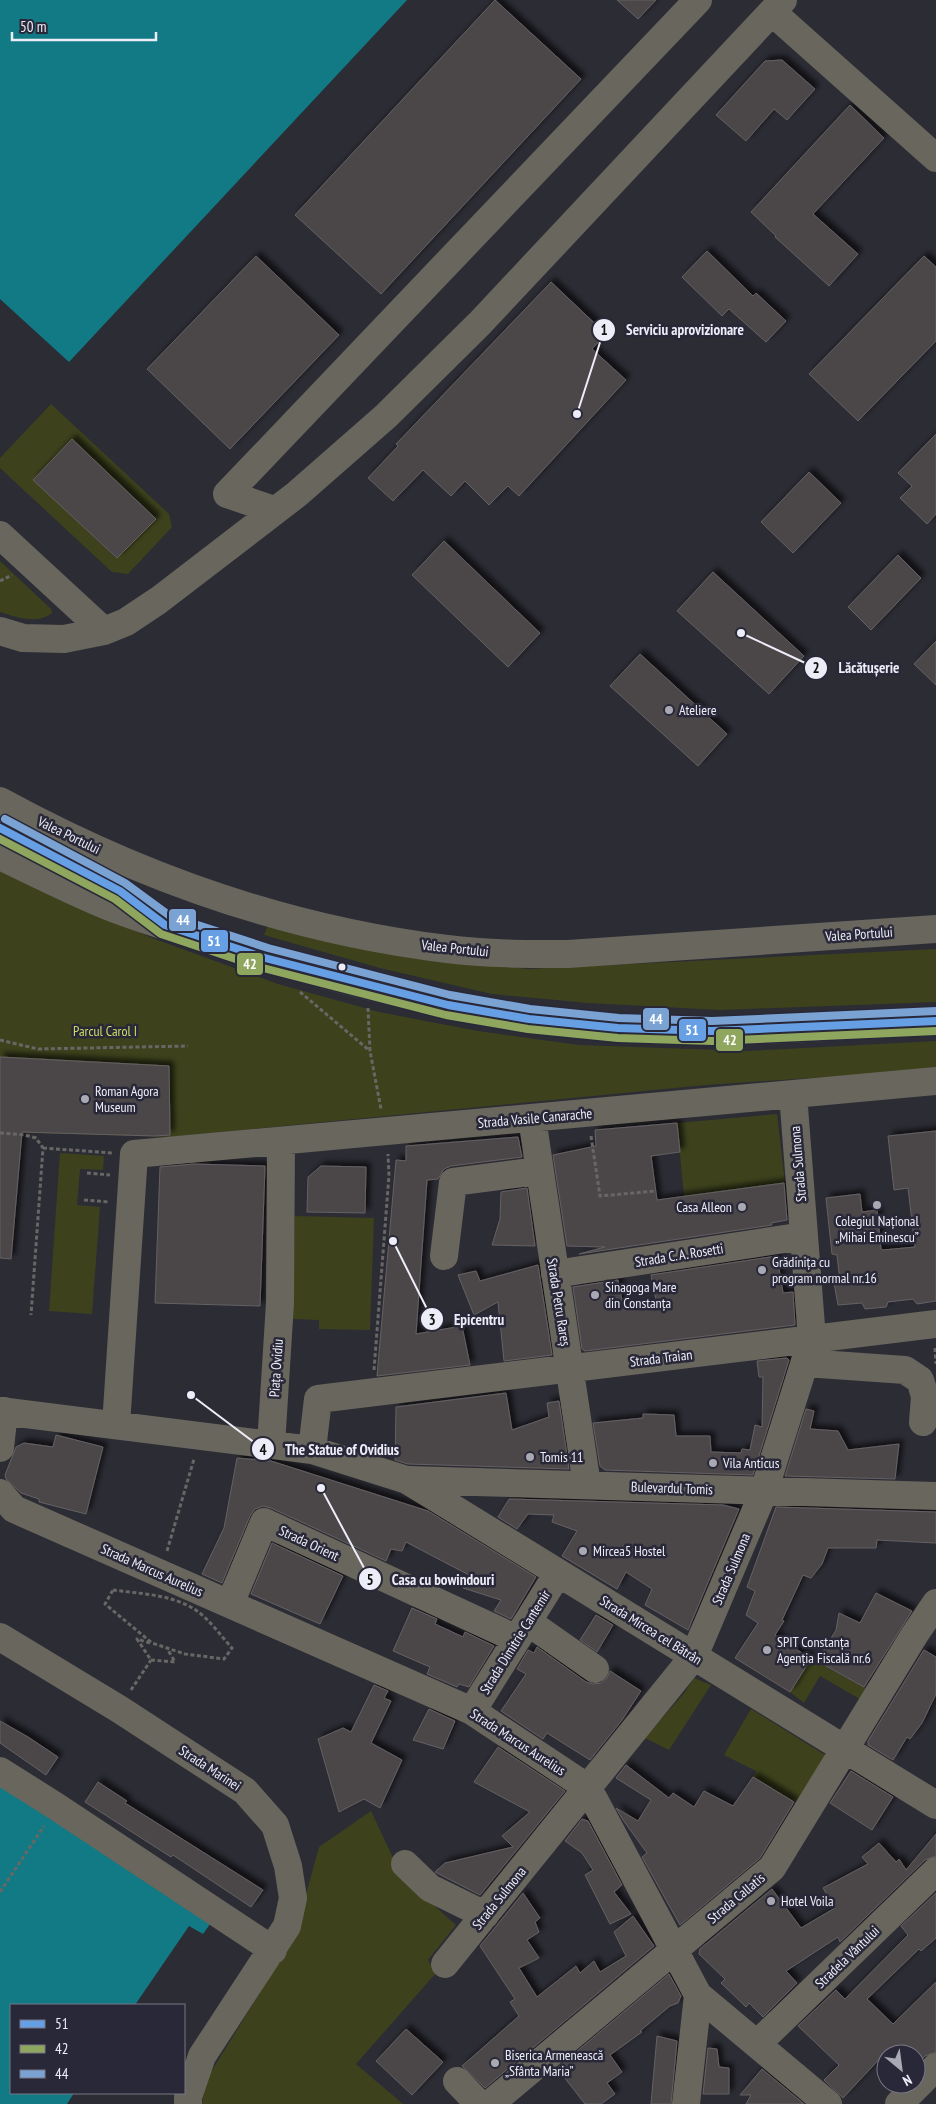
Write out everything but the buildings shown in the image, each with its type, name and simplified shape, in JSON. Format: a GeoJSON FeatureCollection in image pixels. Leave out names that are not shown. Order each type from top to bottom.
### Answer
{"type":"FeatureCollection","features":[{"type":"Feature","properties":{"kind":"street"},"geometry":{"type":"LineString","coordinates":[[274,510],[227,494],[698,0]]}},
{"type":"Feature","properties":{"kind":"street"},"geometry":{"type":"LineString","coordinates":[[0,631],[24,638],[64,639],[104,631],[126,622],[159,600],[297,494],[386,416],[480,323],[778,6],[936,158]]}},
{"type":"Feature","properties":{"kind":"street"},"geometry":{"type":"LineString","coordinates":[[0,535],[104,631]]}},
{"type":"Feature","properties":{"kind":"street"},"geometry":{"type":"LineString","coordinates":[[2,810],[120,891],[165,925]]}},
{"type":"Feature","properties":{"kind":"street","name":"Valea Portului"},"geometry":{"type":"LineString","coordinates":[[2,810],[186,886],[273,915],[326,929],[448,949],[512,954],[568,954],[936,929]]}},
{"type":"Feature","properties":{"kind":"street"},"geometry":{"type":"LineString","coordinates":[[0,856],[110,906],[264,958],[448,1005],[529,1019],[618,1028],[712,1031],[936,1021]]}},
{"type":"Feature","properties":{"kind":"street","name":"Strada Vasile Canarache"},"geometry":{"type":"LineString","coordinates":[[134,1154],[281,1141],[386,1144],[532,1118],[936,1081]]}},
{"type":"Feature","properties":{"kind":"street","name":"Strada Sulmona"},"geometry":{"type":"LineString","coordinates":[[445,1964],[694,1656],[764,1491],[808,1351],[804,1236],[793,1094]]}},
{"type":"Feature","properties":{"kind":"street","name":"Strada Petru Rareș"},"geometry":{"type":"LineString","coordinates":[[532,1118],[586,1485]]}},
{"type":"Feature","properties":{"kind":"street","name":"Piața Ovidiu"},"geometry":{"type":"LineString","coordinates":[[271,1445],[280,1303],[281,1141]]}},
{"type":"Feature","properties":{"kind":"street"},"geometry":{"type":"LineString","coordinates":[[116,1425],[134,1154]]}},
{"type":"Feature","properties":{"kind":"street"},"geometry":{"type":"LineString","coordinates":[[444,1256],[453,1182],[539,1171]]}},
{"type":"Feature","properties":{"kind":"street","name":"Strada C. A. Rosetti"},"geometry":{"type":"LineString","coordinates":[[555,1274],[804,1236]]}},
{"type":"Feature","properties":{"kind":"street","name":"Strada Traian"},"geometry":{"type":"LineString","coordinates":[[312,1450],[318,1400],[569,1369],[808,1351],[936,1324]]}},
{"type":"Feature","properties":{"kind":"street"},"geometry":{"type":"LineString","coordinates":[[808,1351],[905,1370],[920,1380],[925,1396],[923,1422]]}},
{"type":"Feature","properties":{"kind":"street"},"geometry":{"type":"LineString","coordinates":[[0,1448],[5,1411]]}},
{"type":"Feature","properties":{"kind":"street","name":"Strada Mircea cel Bătrân"},"geometry":{"type":"LineString","coordinates":[[5,1411],[312,1450],[407,1480],[936,1805]]}},
{"type":"Feature","properties":{"kind":"street","name":"Bulevardul Tomis"},"geometry":{"type":"LineString","coordinates":[[407,1480],[936,1496]]}},
{"type":"Feature","properties":{"kind":"street","name":"Strada Marcus Aurelius"},"geometry":{"type":"LineString","coordinates":[[0,1492],[14,1508],[164,1586],[230,1604],[472,1711],[588,1788],[698,1995],[828,2104]]}},
{"type":"Feature","properties":{"kind":"street","name":"Strada Orient"},"geometry":{"type":"LineString","coordinates":[[230,1604],[264,1522],[522,1630]]}},
{"type":"Feature","properties":{"kind":"street","name":"Strada Dimitrie Cantemir"},"geometry":{"type":"LineString","coordinates":[[472,1711],[558,1573]]}},
{"type":"Feature","properties":{"kind":"street","name":"Strada Callatis"},"geometry":{"type":"LineString","coordinates":[[490,2104],[772,1868],[845,1749],[925,1639],[936,1603]]}},
{"type":"Feature","properties":{"kind":"street"},"geometry":{"type":"LineString","coordinates":[[522,1630],[595,1669]]}},
{"type":"Feature","properties":{"kind":"street","name":"Strada Marinei"},"geometry":{"type":"LineString","coordinates":[[0,1637],[118,1709],[245,1791],[275,1825],[288,1866],[293,1898],[287,1926],[202,2056],[188,2096],[188,2104]]}},
{"type":"Feature","properties":{"kind":"street"},"geometry":{"type":"LineString","coordinates":[[0,1771],[273,1950]]}},
{"type":"Feature","properties":{"kind":"street"},"geometry":{"type":"LineString","coordinates":[[405,1864],[430,1888],[485,1915]]}},
{"type":"Feature","properties":{"kind":"street","name":"Stradela Vântului"},"geometry":{"type":"LineString","coordinates":[[757,2044],[936,1871]]}},
{"type":"Feature","properties":{"kind":"street"},"geometry":{"type":"LineString","coordinates":[[686,2104],[698,1995]]}},
{"type":"Feature","properties":{"kind":"street"},"geometry":{"type":"LineString","coordinates":[[899,2104],[936,2067]]}},
{"type":"Feature","properties":{"kind":"street"},"geometry":{"type":"LineString","coordinates":[[457,2081],[479,2104]]}},
{"type":"Feature","properties":{"kind":"path"},"geometry":{"type":"LineString","coordinates":[[296,989],[370,1051]]}},
{"type":"Feature","properties":{"kind":"path"},"geometry":{"type":"LineString","coordinates":[[368,1008],[370,1051],[386,1144],[389,1175],[375,1393]]}},
{"type":"Feature","properties":{"kind":"path"},"geometry":{"type":"LineString","coordinates":[[0,1040],[38,1049],[188,1046]]}},
{"type":"Feature","properties":{"kind":"path"},"geometry":{"type":"LineString","coordinates":[[591,1132],[600,1196],[655,1191]]}},
{"type":"Feature","properties":{"kind":"path"},"geometry":{"type":"LineString","coordinates":[[0,1133],[36,1138],[43,1148],[31,1315]]}},
{"type":"Feature","properties":{"kind":"path"},"geometry":{"type":"LineString","coordinates":[[43,1148],[134,1154]]}},
{"type":"Feature","properties":{"kind":"path"},"geometry":{"type":"LineString","coordinates":[[87,1173],[104,1174]]}},
{"type":"Feature","properties":{"kind":"path"},"geometry":{"type":"LineString","coordinates":[[84,1200],[102,1202]]}},
{"type":"Feature","properties":{"kind":"path"},"geometry":{"type":"LineString","coordinates":[[152,1643],[105,1604],[113,1590],[164,1586],[200,1436]]}},
{"type":"Feature","properties":{"kind":"path"},"geometry":{"type":"LineString","coordinates":[[167,1650],[175,1662],[151,1660],[136,1639],[152,1643],[167,1650],[224,1659],[232,1648],[198,1611]]}},
{"type":"Feature","properties":{"kind":"path"},"geometry":{"type":"LineString","coordinates":[[118,1709],[151,1660]]}},
{"type":"Feature","properties":{"kind":"path"},"geometry":{"type":"LineString","coordinates":[[0,1892],[57,1807]]}},
{"type":"Feature","properties":{"kind":"green space"},"geometry":{"type":"Polygon","coordinates":[[[51,404],[169,514],[172,527],[128,574],[112,572],[0,468],[0,458],[51,404]],[[72,439],[33,479],[116,558],[155,519],[72,439]]]}},
{"type":"Feature","properties":{"kind":"green space"},"geometry":{"type":"Polygon","coordinates":[[[0,561],[51,609],[52,613],[40,619],[26,619],[0,612],[0,561]]]}},
{"type":"Feature","properties":{"kind":"green space","name":"Parcul Carol I"},"geometry":{"type":"Polygon","coordinates":[[[0,871],[152,938],[278,984],[379,1012],[478,1031],[579,1045],[749,1051],[936,1041],[936,1067],[885,1073],[706,1085],[170,1137],[0,1132],[0,871]]]}},
{"type":"Feature","properties":{"kind":"green space"},"geometry":{"type":"Polygon","coordinates":[[[268,925],[402,956],[528,969],[936,949],[936,1002],[720,1010],[588,1003],[492,994],[380,968],[264,935],[268,925]]]}},
{"type":"Feature","properties":{"kind":"green space"},"geometry":{"type":"Polygon","coordinates":[[[777,1114],[785,1183],[684,1196],[677,1123],[777,1114]]]}},
{"type":"Feature","properties":{"kind":"green space"},"geometry":{"type":"Polygon","coordinates":[[[60,1153],[104,1156],[103,1170],[80,1169],[77,1205],[100,1207],[92,1314],[49,1311],[60,1153]]]}},
{"type":"Feature","properties":{"kind":"green space"},"geometry":{"type":"Polygon","coordinates":[[[295,1216],[374,1218],[370,1330],[319,1329],[319,1320],[292,1319],[295,1216]]]}},
{"type":"Feature","properties":{"kind":"green space"},"geometry":{"type":"Polygon","coordinates":[[[811,1659],[869,1690],[863,1701],[820,1676],[804,1703],[790,1692],[811,1659]]]}},
{"type":"Feature","properties":{"kind":"green space"},"geometry":{"type":"Polygon","coordinates":[[[694,1678],[711,1685],[669,1750],[645,1738],[685,1692],[694,1678]]]}},
{"type":"Feature","properties":{"kind":"green space"},"geometry":{"type":"Polygon","coordinates":[[[751,1709],[825,1755],[800,1805],[753,1777],[756,1771],[724,1755],[751,1709]]]}},
{"type":"Feature","properties":{"kind":"green space"},"geometry":{"type":"Polygon","coordinates":[[[371,1811],[402,1877],[456,1925],[428,1960],[436,1973],[356,2064],[403,2104],[202,2104],[206,2080],[294,1938],[319,1847],[371,1811]]]}},
{"type":"Feature","properties":{"kind":"water"},"geometry":{"type":"Polygon","coordinates":[[[0,0],[407,0],[69,362],[0,299],[0,0]]]}},
{"type":"Feature","properties":{"kind":"water"},"geometry":{"type":"Polygon","coordinates":[[[0,1783],[213,1920],[203,1934],[189,1926],[136,2004],[10,2004],[10,2094],[73,2094],[67,2104],[0,2104],[0,1783]]]}},
{"type":"Feature","properties":{"kind":"transit line","name":"44"},"geometry":{"type":"LineString","coordinates":[[5,819],[125,883],[170,916],[268,948],[450,995],[530,1009],[619,1018],[712,1021],[936,1011]]}},
{"type":"Feature","properties":{"kind":"transit line","name":"51"},"geometry":{"type":"LineString","coordinates":[[0,828],[120,891],[165,925],[265,958],[448,1005],[529,1019],[618,1028],[712,1031],[936,1021]]}},
{"type":"Feature","properties":{"kind":"transit line","name":"42"},"geometry":{"type":"LineString","coordinates":[[0,839],[115,899],[161,934],[263,968],[446,1015],[528,1029],[618,1038],[712,1041],[936,1031]]}},
{"type":"Feature","properties":{"kind":"place","name":"Serviciu aprovizionare"},"geometry":{"type":"Point","coordinates":[577,414]}},
{"type":"Feature","properties":{"kind":"place","name":"Lăcătușerie"},"geometry":{"type":"Point","coordinates":[741,633]}},
{"type":"Feature","properties":{"kind":"place","name":"Ateliere"},"geometry":{"type":"Point","coordinates":[669,710]}},
{"type":"Feature","properties":{"kind":"place","name":"Roman Agora Museum"},"geometry":{"type":"Point","coordinates":[85,1099]}},
{"type":"Feature","properties":{"kind":"place","name":"Colegiul Național „Mihai Eminescu”"},"geometry":{"type":"Point","coordinates":[877,1205]}},
{"type":"Feature","properties":{"kind":"place","name":"Casa Alleon"},"geometry":{"type":"Point","coordinates":[742,1207]}},
{"type":"Feature","properties":{"kind":"place","name":"Epicentru"},"geometry":{"type":"Point","coordinates":[393,1241]}},
{"type":"Feature","properties":{"kind":"place","name":"Grădinița cu program normal nr.16"},"geometry":{"type":"Point","coordinates":[762,1270]}},
{"type":"Feature","properties":{"kind":"place","name":"Sinagoga Mare din Constanța"},"geometry":{"type":"Point","coordinates":[595,1295]}},
{"type":"Feature","properties":{"kind":"place","name":"The Statue of Ovidius"},"geometry":{"type":"Point","coordinates":[191,1395]}},
{"type":"Feature","properties":{"kind":"place","name":"Tomis 11"},"geometry":{"type":"Point","coordinates":[530,1457]}},
{"type":"Feature","properties":{"kind":"place","name":"Vila Anticus"},"geometry":{"type":"Point","coordinates":[713,1463]}},
{"type":"Feature","properties":{"kind":"place","name":"Casa cu bowindouri"},"geometry":{"type":"Point","coordinates":[321,1488]}},
{"type":"Feature","properties":{"kind":"place","name":"Mircea5 Hostel"},"geometry":{"type":"Point","coordinates":[583,1551]}},
{"type":"Feature","properties":{"kind":"place","name":"SPIT Constanța Agenția Fiscală nr.6"},"geometry":{"type":"Point","coordinates":[767,1650]}},
{"type":"Feature","properties":{"kind":"place","name":"Hotel Voila"},"geometry":{"type":"Point","coordinates":[771,1901]}},
{"type":"Feature","properties":{"kind":"place","name":"Biserica Armenească „Sfânta Maria”"},"geometry":{"type":"Point","coordinates":[495,2063]}}]}
